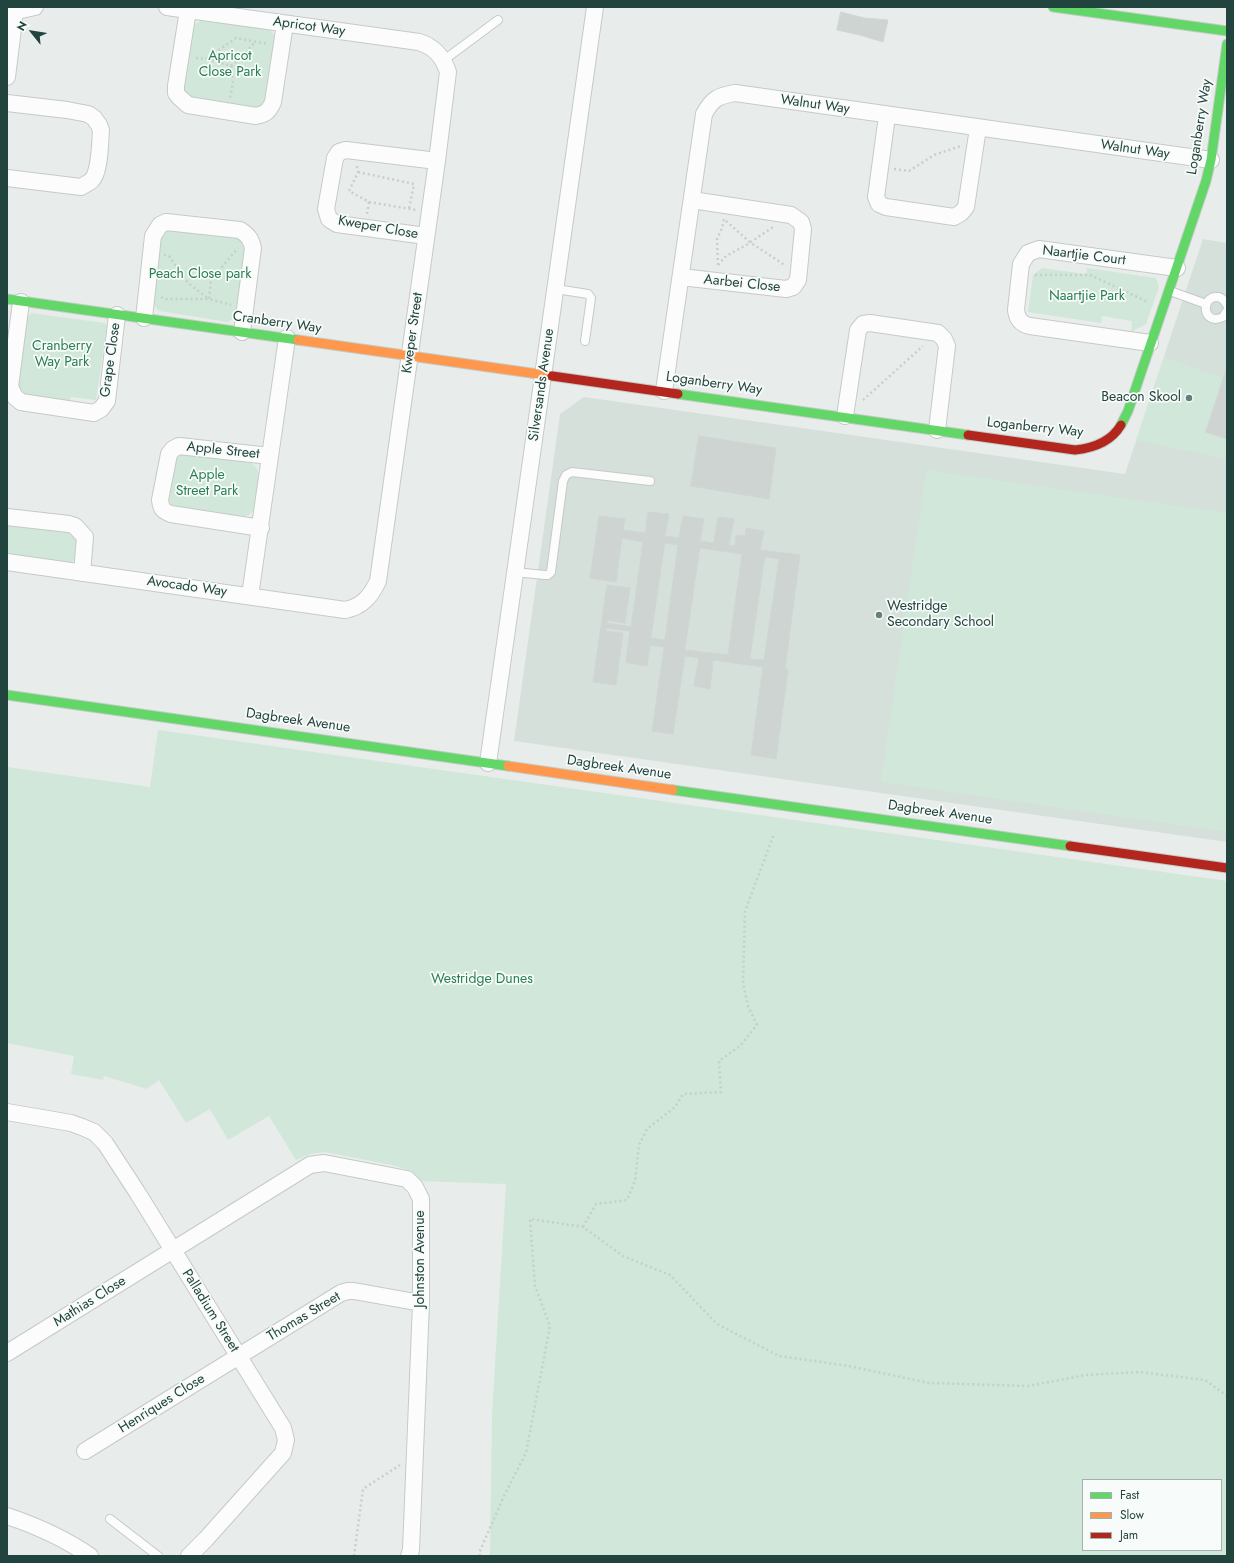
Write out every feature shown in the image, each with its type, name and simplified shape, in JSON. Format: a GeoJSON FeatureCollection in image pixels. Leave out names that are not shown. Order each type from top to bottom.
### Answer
{"type":"FeatureCollection","features":[{"type":"Feature","properties":{"kind":"street"},"geometry":{"type":"LineString","coordinates":[[7,77],[11,12],[35,7]]}},
{"type":"Feature","properties":{"kind":"street","name":"Apricot Way"},"geometry":{"type":"LineString","coordinates":[[167,7],[198,10],[285,24],[419,42],[427,45],[437,52],[444,60]]}},
{"type":"Feature","properties":{"kind":"street","name":"Silversands Avenue"},"geometry":{"type":"LineString","coordinates":[[488,763],[595,7]]}},
{"type":"Feature","properties":{"kind":"street"},"geometry":{"type":"LineString","coordinates":[[1053,7],[1099,10],[1227,31]]}},
{"type":"Feature","properties":{"kind":"street"},"geometry":{"type":"LineString","coordinates":[[198,10],[180,56],[176,93],[182,101],[188,105],[228,112],[256,116],[264,115],[269,110],[273,102],[285,24]]}},
{"type":"Feature","properties":{"kind":"street","name":"Loganberry Way"},"geometry":{"type":"LineString","coordinates":[[544,375],[845,416],[1075,450],[1092,448],[1106,441],[1120,427],[1128,411],[1150,343],[1177,268],[1211,160],[1227,44]]}},
{"type":"Feature","properties":{"kind":"street","name":"Kweper Street"},"geometry":{"type":"LineString","coordinates":[[365,602],[374,590],[378,580],[437,161],[448,72],[444,60]]}},
{"type":"Feature","properties":{"kind":"street","name":"Walnut Way"},"geometry":{"type":"LineString","coordinates":[[664,391],[704,114],[711,103],[720,96],[735,93],[887,116],[1211,160]]}},
{"type":"Feature","properties":{"kind":"street"},"geometry":{"type":"LineString","coordinates":[[7,103],[88,114],[100,125],[101,130],[95,177],[81,187],[7,178]]}},
{"type":"Feature","properties":{"kind":"street"},"geometry":{"type":"LineString","coordinates":[[887,116],[876,197],[879,204],[886,207],[954,216],[961,213],[966,207],[978,128]]}},
{"type":"Feature","properties":{"kind":"street"},"geometry":{"type":"LineString","coordinates":[[346,150],[437,161]]}},
{"type":"Feature","properties":{"kind":"street","name":"Kweper Close"},"geometry":{"type":"LineString","coordinates":[[346,150],[339,152],[335,158],[326,209],[329,219],[337,224],[426,236]]}},
{"type":"Feature","properties":{"kind":"street"},"geometry":{"type":"LineString","coordinates":[[692,200],[726,212],[791,215]]}},
{"type":"Feature","properties":{"kind":"street","name":"Aarbei Close"},"geometry":{"type":"LineString","coordinates":[[681,277],[786,289],[793,286],[798,280],[804,229],[801,222],[791,215]]}},
{"type":"Feature","properties":{"kind":"street"},"geometry":{"type":"LineString","coordinates":[[144,318],[153,236],[156,229],[160,225],[166,222],[240,230],[248,234],[252,241],[253,248],[242,332]]}},
{"type":"Feature","properties":{"kind":"street","name":"Naartjie Court"},"geometry":{"type":"LineString","coordinates":[[1150,343],[1030,326],[1022,323],[1016,310],[1022,264],[1028,253],[1039,249],[1177,268]]}},
{"type":"Feature","properties":{"kind":"street","name":"Cranberry Way"},"geometry":{"type":"LineString","coordinates":[[14,300],[544,375]]}},
{"type":"Feature","properties":{"kind":"street","name":"Grape Close"},"geometry":{"type":"LineString","coordinates":[[14,300],[10,387],[15,397],[21,402],[94,413],[101,409],[107,401],[117,315]]}},
{"type":"Feature","properties":{"kind":"street"},"geometry":{"type":"LineString","coordinates":[[845,416],[858,330],[863,324],[870,323],[938,334],[944,339],[948,346],[937,430]]}},
{"type":"Feature","properties":{"kind":"street","name":"Apple Street"},"geometry":{"type":"LineString","coordinates":[[250,596],[286,338]]}},
{"type":"Feature","properties":{"kind":"street","name":"Apple Street"},"geometry":{"type":"LineString","coordinates":[[260,528],[171,514],[161,508],[160,500],[169,454],[173,449],[179,446],[270,456]]}},
{"type":"Feature","properties":{"kind":"street"},"geometry":{"type":"LineString","coordinates":[[7,517],[75,526],[85,537],[82,573]]}},
{"type":"Feature","properties":{"kind":"street","name":"Avocado Way"},"geometry":{"type":"LineString","coordinates":[[7,562],[345,610],[365,602]]}},
{"type":"Feature","properties":{"kind":"street","name":"Dagbreek Avenue"},"geometry":{"type":"LineString","coordinates":[[7,695],[1227,868]]}},
{"type":"Feature","properties":{"kind":"street","name":"Palladium Street"},"geometry":{"type":"LineString","coordinates":[[7,1112],[72,1123],[94,1132],[105,1143],[283,1428],[286,1440],[283,1454],[212,1533],[189,1556]]}},
{"type":"Feature","properties":{"kind":"street","name":"Johnston Avenue"},"geometry":{"type":"LineString","coordinates":[[173,1250],[310,1165],[324,1163],[407,1179],[415,1187],[421,1200],[421,1303],[410,1556]]}},
{"type":"Feature","properties":{"kind":"street","name":"Mathias Close"},"geometry":{"type":"LineString","coordinates":[[7,1353],[173,1250]]}},
{"type":"Feature","properties":{"kind":"street","name":"Thomas Street"},"geometry":{"type":"LineString","coordinates":[[239,1357],[341,1293],[348,1291],[421,1303]]}},
{"type":"Feature","properties":{"kind":"street","name":"Henriques Close"},"geometry":{"type":"LineString","coordinates":[[85,1451],[239,1357]]}},
{"type":"Feature","properties":{"kind":"street"},"geometry":{"type":"LineString","coordinates":[[7,1516],[40,1527],[72,1543],[90,1556]]}},
{"type":"Feature","properties":{"kind":"lane"},"geometry":{"type":"LineString","coordinates":[[444,60],[498,20]]}},
{"type":"Feature","properties":{"kind":"lane"},"geometry":{"type":"LineString","coordinates":[[556,289],[588,294],[590,296],[591,298],[585,341]]}},
{"type":"Feature","properties":{"kind":"lane"},"geometry":{"type":"LineString","coordinates":[[1169,290],[1206,304]]}},
{"type":"Feature","properties":{"kind":"lane"},"geometry":{"type":"LineString","coordinates":[[1226,300],[1219,297],[1214,297],[1210,299],[1205,308],[1206,313],[1214,319],[1224,317],[1227,311]]}},
{"type":"Feature","properties":{"kind":"lane"},"geometry":{"type":"LineString","coordinates":[[514,572],[548,575],[551,572],[563,481],[569,473],[572,472],[650,481]]}},
{"type":"Feature","properties":{"kind":"lane"},"geometry":{"type":"LineString","coordinates":[[110,1519],[158,1556]]}},
{"type":"Feature","properties":{"kind":"path"},"geometry":{"type":"LineString","coordinates":[[206,59],[236,38],[282,46]]}},
{"type":"Feature","properties":{"kind":"path"},"geometry":{"type":"LineString","coordinates":[[231,66],[255,41]]}},
{"type":"Feature","properties":{"kind":"path"},"geometry":{"type":"LineString","coordinates":[[180,56],[206,59],[231,66]]}},
{"type":"Feature","properties":{"kind":"path"},"geometry":{"type":"LineString","coordinates":[[228,112],[233,82],[231,66]]}},
{"type":"Feature","properties":{"kind":"path"},"geometry":{"type":"LineString","coordinates":[[880,166],[909,171],[934,155],[960,146],[976,146]]}},
{"type":"Feature","properties":{"kind":"path"},"geometry":{"type":"LineString","coordinates":[[346,150],[356,160],[358,172],[349,191],[369,202],[430,212]]}},
{"type":"Feature","properties":{"kind":"path"},"geometry":{"type":"LineString","coordinates":[[358,172],[414,184],[409,209]]}},
{"type":"Feature","properties":{"kind":"path"},"geometry":{"type":"LineString","coordinates":[[364,228],[369,202]]}},
{"type":"Feature","properties":{"kind":"path"},"geometry":{"type":"LineString","coordinates":[[726,212],[751,243],[792,271],[798,280]]}},
{"type":"Feature","properties":{"kind":"path"},"geometry":{"type":"LineString","coordinates":[[716,281],[718,265],[717,239],[722,228],[726,212]]}},
{"type":"Feature","properties":{"kind":"path"},"geometry":{"type":"LineString","coordinates":[[718,265],[726,256],[751,243],[791,215]]}},
{"type":"Feature","properties":{"kind":"path"},"geometry":{"type":"LineString","coordinates":[[209,299],[211,280],[248,234]]}},
{"type":"Feature","properties":{"kind":"path"},"geometry":{"type":"LineString","coordinates":[[151,253],[169,256],[188,283],[209,299]]}},
{"type":"Feature","properties":{"kind":"path"},"geometry":{"type":"LineString","coordinates":[[1022,264],[1029,275],[1090,275],[1153,304]]}},
{"type":"Feature","properties":{"kind":"path"},"geometry":{"type":"LineString","coordinates":[[147,289],[165,299],[209,299],[245,308]]}},
{"type":"Feature","properties":{"kind":"path"},"geometry":{"type":"LineString","coordinates":[[862,401],[938,334]]}},
{"type":"Feature","properties":{"kind":"path"},"geometry":{"type":"LineString","coordinates":[[583,1227],[596,1204],[627,1200],[635,1181],[639,1145],[647,1128],[675,1108],[682,1094],[722,1092],[719,1061],[740,1046],[757,1025],[748,1006],[743,983],[745,912],[774,834]]}},
{"type":"Feature","properties":{"kind":"path"},"geometry":{"type":"LineString","coordinates":[[480,1556],[504,1496],[526,1453],[550,1326],[535,1286],[530,1218],[583,1227],[623,1256],[670,1274],[717,1324],[779,1356],[848,1366],[929,1383],[1028,1386],[1086,1375],[1139,1372],[1205,1380],[1227,1396]]}},
{"type":"Feature","properties":{"kind":"path"},"geometry":{"type":"LineString","coordinates":[[354,1556],[363,1489],[415,1456]]}},
{"type":"Feature","properties":{"kind":"shaded area","name":"Westridge Secondary School"},"geometry":{"type":"Polygon","coordinates":[[[1203,239],[1227,243],[1227,842],[514,741],[560,414],[584,397],[1125,474],[1203,239]]]}},
{"type":"Feature","properties":{"kind":"green space","name":"Apricot Close Park"},"geometry":{"type":"Polygon","coordinates":[[[202,20],[269,29],[275,36],[269,100],[260,110],[194,102],[183,91],[192,26],[202,20]]]}},
{"type":"Feature","properties":{"kind":"green space","name":"Peach Close park"},"geometry":{"type":"Polygon","coordinates":[[[170,229],[235,236],[247,245],[236,316],[228,322],[159,311],[155,306],[153,296],[161,239],[166,231],[170,229]]]}},
{"type":"Feature","properties":{"kind":"green space","name":"Naartjie Park"},"geometry":{"type":"Polygon","coordinates":[[[1042,268],[1086,274],[1087,268],[1156,278],[1159,287],[1146,324],[1131,332],[1132,321],[1102,316],[1101,323],[1028,312],[1033,275],[1042,268]]]}},
{"type":"Feature","properties":{"kind":"green space","name":"Cranberry Way Park"},"geometry":{"type":"Polygon","coordinates":[[[31,313],[105,323],[107,326],[96,400],[71,397],[70,403],[22,394],[17,383],[26,320],[31,313]]]}},
{"type":"Feature","properties":{"kind":"green space"},"geometry":{"type":"Polygon","coordinates":[[[1164,357],[1224,378],[1206,432],[1227,439],[1225,459],[1136,440],[1164,357]]]}},
{"type":"Feature","properties":{"kind":"green space","name":"Apple Street Park"},"geometry":{"type":"Polygon","coordinates":[[[181,453],[248,461],[254,465],[260,481],[254,511],[241,517],[174,507],[168,500],[167,495],[173,459],[181,453]]]}},
{"type":"Feature","properties":{"kind":"green space"},"geometry":{"type":"Polygon","coordinates":[[[926,470],[1227,513],[1227,832],[881,782],[926,470]]]}},
{"type":"Feature","properties":{"kind":"green space"},"geometry":{"type":"Polygon","coordinates":[[[7,521],[70,530],[78,536],[77,558],[70,563],[7,556],[7,521]]]}},
{"type":"Feature","properties":{"kind":"green space","name":"Westridge Dunes"},"geometry":{"type":"Polygon","coordinates":[[[158,730],[1227,881],[1227,1556],[490,1556],[492,1414],[506,1184],[418,1181],[412,1171],[392,1165],[325,1152],[311,1154],[296,1160],[269,1116],[228,1140],[210,1109],[186,1123],[159,1080],[147,1089],[104,1076],[103,1080],[71,1074],[74,1056],[7,1043],[7,767],[150,787],[158,730]]]}},
{"type":"Feature","properties":{"kind":"building"},"geometry":{"type":"Polygon","coordinates":[[[841,12],[864,18],[860,35],[837,30],[841,12]]]}},
{"type":"Feature","properties":{"kind":"building"},"geometry":{"type":"Polygon","coordinates":[[[864,18],[888,20],[883,42],[860,35],[864,18]]]}},
{"type":"Feature","properties":{"kind":"building"},"geometry":{"type":"Polygon","coordinates":[[[1227,367],[1227,439],[1206,432],[1227,367]]]}},
{"type":"Feature","properties":{"kind":"building"},"geometry":{"type":"Polygon","coordinates":[[[699,436],[776,448],[769,499],[691,486],[699,436]]]}},
{"type":"Feature","properties":{"kind":"building"},"geometry":{"type":"Polygon","coordinates":[[[648,512],[669,514],[665,536],[679,538],[683,516],[704,519],[700,541],[714,543],[718,517],[734,519],[729,545],[735,546],[736,535],[745,536],[746,528],[764,531],[760,550],[800,555],[785,669],[788,670],[776,759],[751,755],[763,667],[713,660],[710,689],[694,686],[699,658],[685,656],[673,734],[652,731],[664,647],[650,645],[647,666],[629,663],[626,662],[630,631],[606,628],[606,631],[623,633],[616,685],[593,682],[607,585],[630,588],[625,623],[607,620],[607,623],[631,627],[643,542],[622,538],[616,582],[590,578],[599,516],[625,519],[623,530],[645,533],[648,512]],[[665,543],[651,638],[665,640],[678,545],[665,543]],[[700,548],[685,650],[728,655],[742,554],[700,548]],[[765,557],[750,659],[764,660],[779,559],[765,557]]]}},
{"type":"Feature","properties":{"kind":"traffic: fast"},"geometry":{"type":"LineString","coordinates":[[1053,7],[1227,31]]}},
{"type":"Feature","properties":{"kind":"traffic: fast"},"geometry":{"type":"LineString","coordinates":[[1121,425],[1128,411],[1206,181],[1211,160],[1227,44]]}},
{"type":"Feature","properties":{"kind":"traffic: fast"},"geometry":{"type":"LineString","coordinates":[[7,299],[298,340]]}},
{"type":"Feature","properties":{"kind":"traffic: fast"},"geometry":{"type":"LineString","coordinates":[[678,394],[968,435]]}},
{"type":"Feature","properties":{"kind":"traffic: fast"},"geometry":{"type":"LineString","coordinates":[[7,695],[508,766]]}},
{"type":"Feature","properties":{"kind":"traffic: fast"},"geometry":{"type":"LineString","coordinates":[[673,790],[1070,846]]}},
{"type":"Feature","properties":{"kind":"traffic: slow"},"geometry":{"type":"LineString","coordinates":[[298,340],[552,376]]}},
{"type":"Feature","properties":{"kind":"traffic: slow"},"geometry":{"type":"LineString","coordinates":[[508,766],[673,790]]}},
{"type":"Feature","properties":{"kind":"traffic: jam"},"geometry":{"type":"LineString","coordinates":[[552,376],[678,394]]}},
{"type":"Feature","properties":{"kind":"traffic: jam"},"geometry":{"type":"LineString","coordinates":[[968,435],[1075,450],[1089,448],[1107,440],[1121,425]]}},
{"type":"Feature","properties":{"kind":"traffic: jam"},"geometry":{"type":"LineString","coordinates":[[1070,846],[1227,868]]}},
{"type":"Feature","properties":{"kind":"place","name":"Beacon Skool"},"geometry":{"type":"Point","coordinates":[1189,398]}},
{"type":"Feature","properties":{"kind":"place","name":"Westridge Secondary School"},"geometry":{"type":"Point","coordinates":[879,615]}}]}
